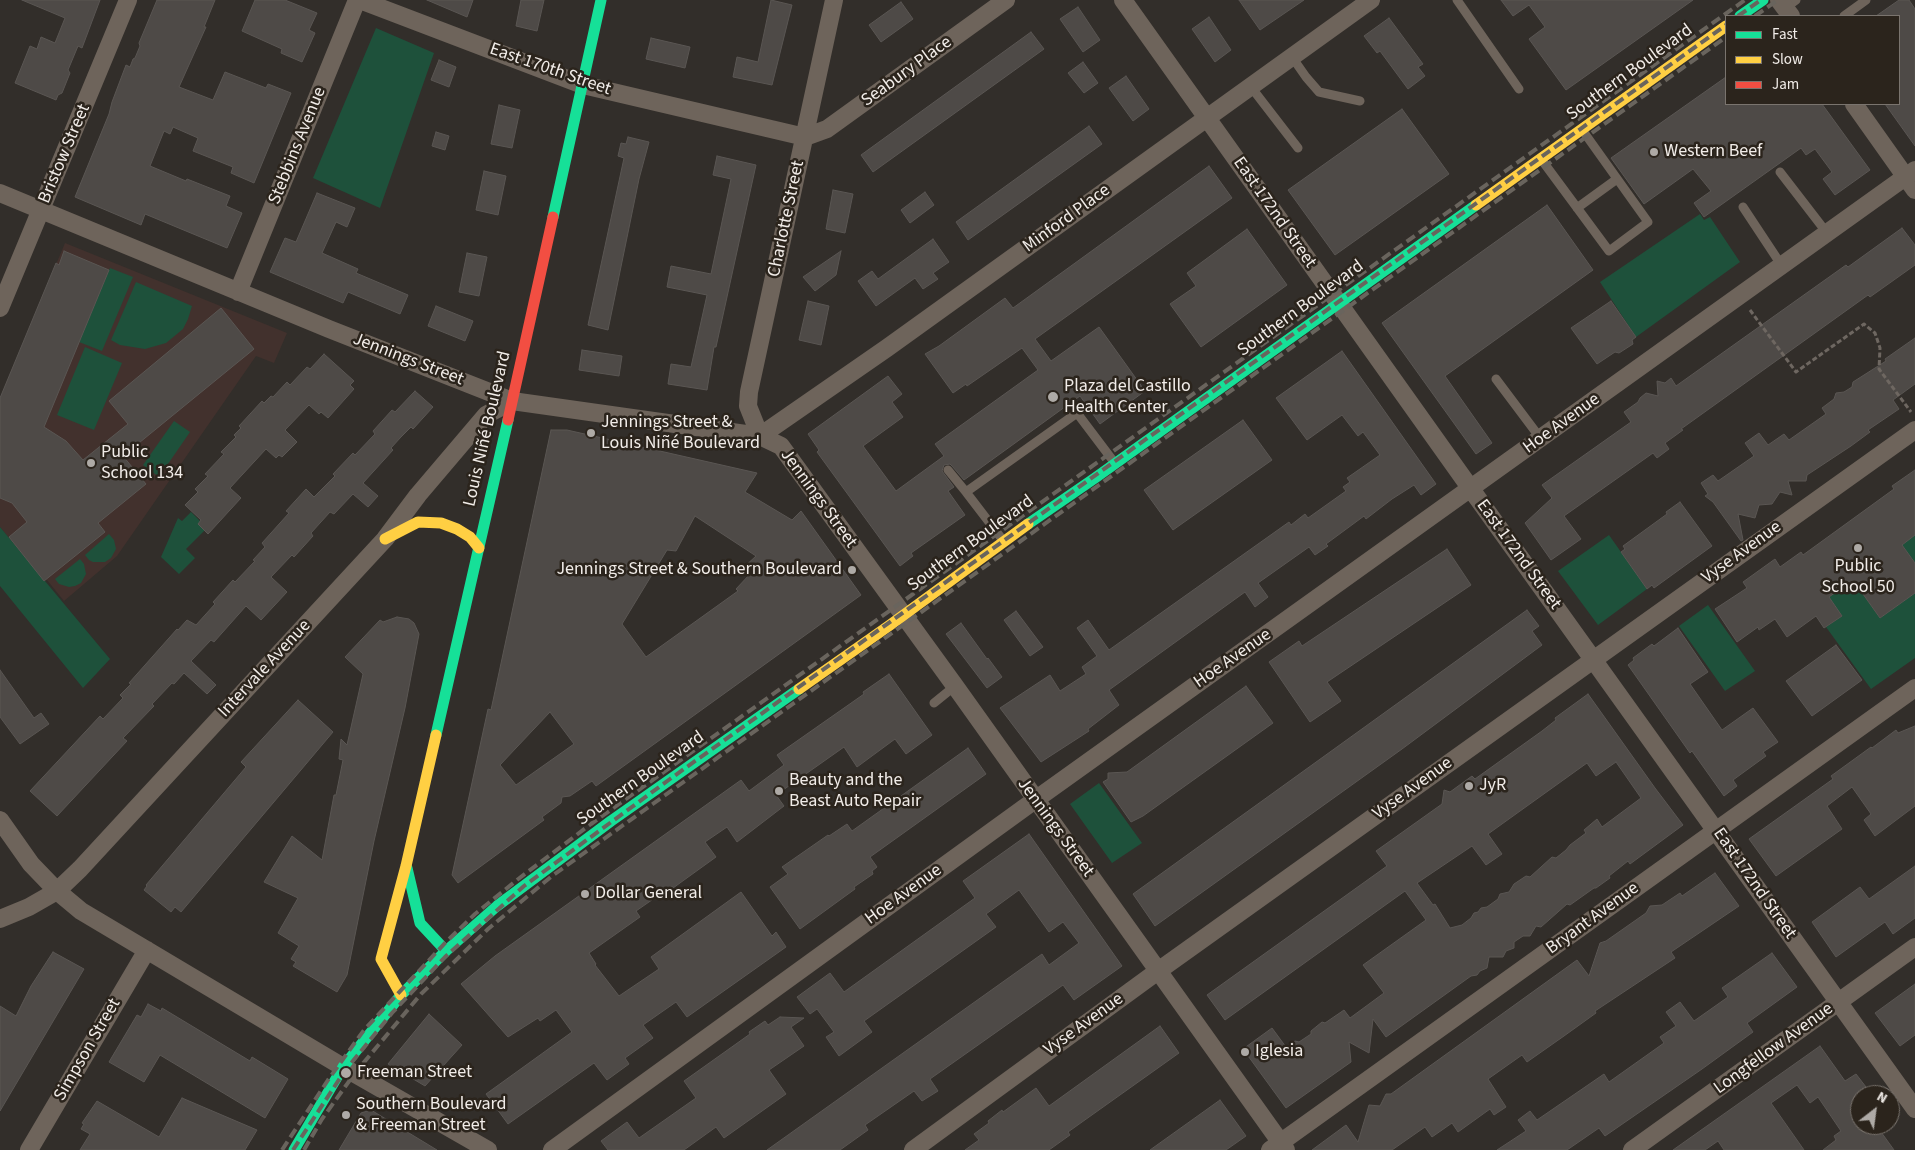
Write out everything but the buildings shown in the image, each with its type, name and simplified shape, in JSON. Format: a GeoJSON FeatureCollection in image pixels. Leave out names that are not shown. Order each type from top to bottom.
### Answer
{"type":"FeatureCollection","features":[{"type":"Feature","properties":{"kind":"main road","name":"Louis Niñé Boulevard"},"geometry":{"type":"LineString","coordinates":[[402,995],[381,959],[406,866],[479,548],[601,0]]}},
{"type":"Feature","properties":{"kind":"main road"},"geometry":{"type":"LineString","coordinates":[[1741,15],[1763,0]]}},
{"type":"Feature","properties":{"kind":"main road","name":"Southern Boulevard"},"geometry":{"type":"LineString","coordinates":[[294,1150],[343,1067],[402,995],[446,951],[497,906],[611,821],[903,615],[1003,541],[1115,464],[1725,27]]}},
{"type":"Feature","properties":{"kind":"main road"},"geometry":{"type":"LineString","coordinates":[[385,539],[418,522],[440,523],[457,529],[470,538],[479,548]]}},
{"type":"Feature","properties":{"kind":"main road","name":"Louis Niñé Boulevard"},"geometry":{"type":"LineString","coordinates":[[406,866],[420,923],[446,951]]}},
{"type":"Feature","properties":{"kind":"street","name":"Bristow Street"},"geometry":{"type":"LineString","coordinates":[[0,308],[128,0]]}},
{"type":"Feature","properties":{"kind":"street","name":"East 170th Street"},"geometry":{"type":"LineString","coordinates":[[358,0],[583,85],[805,137]]}},
{"type":"Feature","properties":{"kind":"street","name":"Stebbins Avenue"},"geometry":{"type":"LineString","coordinates":[[238,292],[358,0]]}},
{"type":"Feature","properties":{"kind":"street","name":"Charlotte Street"},"geometry":{"type":"LineString","coordinates":[[760,436],[748,406],[749,392],[834,0]]}},
{"type":"Feature","properties":{"kind":"street","name":"Seabury Place"},"geometry":{"type":"LineString","coordinates":[[805,137],[827,129],[1006,0]]}},
{"type":"Feature","properties":{"kind":"street","name":"East 172nd Street"},"geometry":{"type":"LineString","coordinates":[[1123,0],[1338,304],[1915,1109]]}},
{"type":"Feature","properties":{"kind":"street","name":"Minford Place"},"geometry":{"type":"LineString","coordinates":[[760,436],[886,348],[1371,0]]}},
{"type":"Feature","properties":{"kind":"street"},"geometry":{"type":"LineString","coordinates":[[1855,105],[1912,179]]}},
{"type":"Feature","properties":{"kind":"street","name":"Hoe Avenue"},"geometry":{"type":"LineString","coordinates":[[552,1150],[1035,800],[1827,233],[1912,179]]}},
{"type":"Feature","properties":{"kind":"street","name":"Jennings Street"},"geometry":{"type":"LineString","coordinates":[[0,192],[238,292],[512,401],[760,436],[781,446],[1158,971],[1279,1148]]}},
{"type":"Feature","properties":{"kind":"street","name":"Intervale Avenue"},"geometry":{"type":"LineString","coordinates":[[0,919],[29,907],[57,891],[80,869],[385,539],[418,495],[486,415],[512,401]]}},
{"type":"Feature","properties":{"kind":"street","name":"Vyse Avenue"},"geometry":{"type":"LineString","coordinates":[[913,1150],[1158,971],[1915,430]]}},
{"type":"Feature","properties":{"kind":"street","name":"Bryant Avenue"},"geometry":{"type":"LineString","coordinates":[[1279,1148],[1915,688]]}},
{"type":"Feature","properties":{"kind":"street"},"geometry":{"type":"LineString","coordinates":[[0,820],[31,864],[80,911],[343,1067],[488,1150]]}},
{"type":"Feature","properties":{"kind":"street","name":"Longfellow Avenue"},"geometry":{"type":"LineString","coordinates":[[1632,1150],[1915,948]]}},
{"type":"Feature","properties":{"kind":"street","name":"Simpson Street"},"geometry":{"type":"LineString","coordinates":[[29,1150],[146,950]]}},
{"type":"Feature","properties":{"kind":"lane"},"geometry":{"type":"LineString","coordinates":[[1457,0],[1520,89]]}},
{"type":"Feature","properties":{"kind":"lane"},"geometry":{"type":"LineString","coordinates":[[1845,15],[1866,0]]}},
{"type":"Feature","properties":{"kind":"lane"},"geometry":{"type":"LineString","coordinates":[[1292,57],[1319,92],[1360,101]]}},
{"type":"Feature","properties":{"kind":"lane"},"geometry":{"type":"LineString","coordinates":[[1251,87],[1298,148]]}},
{"type":"Feature","properties":{"kind":"lane"},"geometry":{"type":"LineString","coordinates":[[1541,159],[1609,251],[1648,222],[1582,129]]}},
{"type":"Feature","properties":{"kind":"lane"},"geometry":{"type":"LineString","coordinates":[[1780,172],[1827,233]]}},
{"type":"Feature","properties":{"kind":"lane"},"geometry":{"type":"LineString","coordinates":[[1577,208],[1617,179]]}},
{"type":"Feature","properties":{"kind":"lane"},"geometry":{"type":"LineString","coordinates":[[1743,206],[1782,266]]}},
{"type":"Feature","properties":{"kind":"lane"},"geometry":{"type":"LineString","coordinates":[[1496,379],[1541,439]]}},
{"type":"Feature","properties":{"kind":"lane"},"geometry":{"type":"LineString","coordinates":[[966,492],[1077,413],[1115,464]]}},
{"type":"Feature","properties":{"kind":"lane"},"geometry":{"type":"LineString","coordinates":[[948,470],[1003,541]]}},
{"type":"Feature","properties":{"kind":"lane"},"geometry":{"type":"LineString","coordinates":[[934,703],[955,686]]}},
{"type":"Feature","properties":{"kind":"path"},"geometry":{"type":"LineString","coordinates":[[1750,310],[1796,372],[1864,324],[1875,333],[1880,348],[1879,369],[1911,412]]}},
{"type":"Feature","properties":{"kind":"shaded area","name":"Public School 134"},"geometry":{"type":"Polygon","coordinates":[[[65,243],[287,333],[274,363],[256,356],[117,556],[64,601],[47,580],[44,581],[0,527],[0,398],[65,243]]]}},
{"type":"Feature","properties":{"kind":"green space"},"geometry":{"type":"Polygon","coordinates":[[[376,28],[434,53],[380,208],[313,178],[376,28]]]}},
{"type":"Feature","properties":{"kind":"green space"},"geometry":{"type":"Polygon","coordinates":[[[1700,214],[1704,220],[1710,217],[1740,262],[1636,337],[1600,282],[1700,214]]]}},
{"type":"Feature","properties":{"kind":"green space"},"geometry":{"type":"Polygon","coordinates":[[[110,268],[133,277],[102,351],[79,342],[110,268]]]}},
{"type":"Feature","properties":{"kind":"green space"},"geometry":{"type":"Polygon","coordinates":[[[136,282],[192,306],[183,329],[166,343],[145,349],[120,345],[111,340],[136,282]]]}},
{"type":"Feature","properties":{"kind":"green space"},"geometry":{"type":"Polygon","coordinates":[[[85,347],[122,363],[94,430],[57,415],[85,347]]]}},
{"type":"Feature","properties":{"kind":"green space"},"geometry":{"type":"Polygon","coordinates":[[[174,421],[190,432],[159,477],[143,465],[174,421]]]}},
{"type":"Feature","properties":{"kind":"green space"},"geometry":{"type":"Polygon","coordinates":[[[191,512],[207,528],[186,549],[195,558],[179,574],[161,557],[178,518],[182,521],[191,512]]]}},
{"type":"Feature","properties":{"kind":"green space"},"geometry":{"type":"Polygon","coordinates":[[[0,527],[110,659],[83,688],[0,586],[0,527]]]}},
{"type":"Feature","properties":{"kind":"green space"},"geometry":{"type":"Polygon","coordinates":[[[109,534],[114,540],[116,549],[111,558],[105,562],[89,560],[85,555],[109,534]]]}},
{"type":"Feature","properties":{"kind":"green space"},"geometry":{"type":"Polygon","coordinates":[[[1609,535],[1647,589],[1598,625],[1558,571],[1609,535]]]}},
{"type":"Feature","properties":{"kind":"green space"},"geometry":{"type":"Polygon","coordinates":[[[1915,535],[1915,563],[1902,545],[1915,535]]]}},
{"type":"Feature","properties":{"kind":"green space"},"geometry":{"type":"Polygon","coordinates":[[[80,559],[84,564],[86,574],[81,583],[69,587],[59,584],[55,579],[80,559]]]}},
{"type":"Feature","properties":{"kind":"green space"},"geometry":{"type":"Polygon","coordinates":[[[1853,580],[1880,618],[1915,593],[1915,658],[1871,689],[1826,627],[1842,616],[1829,597],[1853,580]]]}},
{"type":"Feature","properties":{"kind":"green space"},"geometry":{"type":"Polygon","coordinates":[[[1708,605],[1755,671],[1725,691],[1679,626],[1708,605]]]}},
{"type":"Feature","properties":{"kind":"green space"},"geometry":{"type":"Polygon","coordinates":[[[1099,783],[1142,843],[1112,863],[1070,804],[1099,783]]]}},
{"type":"Feature","properties":{"kind":"railway"},"geometry":{"type":"LineString","coordinates":[[282,1150],[328,1080],[364,1030],[446,942],[475,914],[517,880],[591,824],[1745,0]]}},
{"type":"Feature","properties":{"kind":"railway"},"geometry":{"type":"LineString","coordinates":[[1739,15],[1761,0]]}},
{"type":"Feature","properties":{"kind":"railway"},"geometry":{"type":"LineString","coordinates":[[1756,15],[1778,0]]}},
{"type":"Feature","properties":{"kind":"railway"},"geometry":{"type":"LineString","coordinates":[[293,1150],[344,1072],[392,1013],[445,957],[524,886],[670,779],[1725,26]]}},
{"type":"Feature","properties":{"kind":"railway"},"geometry":{"type":"LineString","coordinates":[[304,1150],[322,1119],[355,1073],[421,994],[488,929],[552,876],[1725,38]]}},
{"type":"Feature","properties":{"kind":"traffic: fast"},"geometry":{"type":"LineString","coordinates":[[553,217],[601,0]]}},
{"type":"Feature","properties":{"kind":"traffic: fast"},"geometry":{"type":"LineString","coordinates":[[1741,15],[1763,0]]}},
{"type":"Feature","properties":{"kind":"traffic: fast"},"geometry":{"type":"LineString","coordinates":[[1028,524],[1476,205]]}},
{"type":"Feature","properties":{"kind":"traffic: fast"},"geometry":{"type":"LineString","coordinates":[[436,735],[508,420]]}},
{"type":"Feature","properties":{"kind":"traffic: fast"},"geometry":{"type":"LineString","coordinates":[[294,1150],[343,1067],[401,995],[446,951],[497,906],[611,821],[799,689]]}},
{"type":"Feature","properties":{"kind":"traffic: fast"},"geometry":{"type":"LineString","coordinates":[[407,868],[420,923],[446,951]]}},
{"type":"Feature","properties":{"kind":"traffic: slow"},"geometry":{"type":"LineString","coordinates":[[1476,205],[1725,27]]}},
{"type":"Feature","properties":{"kind":"traffic: slow"},"geometry":{"type":"LineString","coordinates":[[385,539],[418,522],[441,523],[457,529],[470,537],[479,548]]}},
{"type":"Feature","properties":{"kind":"traffic: slow"},"geometry":{"type":"LineString","coordinates":[[799,689],[1028,524]]}},
{"type":"Feature","properties":{"kind":"traffic: slow"},"geometry":{"type":"LineString","coordinates":[[401,995],[381,959],[406,866],[436,735]]}},
{"type":"Feature","properties":{"kind":"traffic: jam"},"geometry":{"type":"LineString","coordinates":[[508,420],[553,217]]}},
{"type":"Feature","properties":{"kind":"place","name":"Western Beef"},"geometry":{"type":"Point","coordinates":[1654,152]}},
{"type":"Feature","properties":{"kind":"place","name":"Plaza del Castillo Health Center"},"geometry":{"type":"Point","coordinates":[1053,397]}},
{"type":"Feature","properties":{"kind":"place","name":"Jennings Street & Louis Niñé Boulevard"},"geometry":{"type":"Point","coordinates":[591,433]}},
{"type":"Feature","properties":{"kind":"place","name":"Public School 134"},"geometry":{"type":"Point","coordinates":[91,463]}},
{"type":"Feature","properties":{"kind":"place","name":"Public School 50"},"geometry":{"type":"Point","coordinates":[1858,548]}},
{"type":"Feature","properties":{"kind":"place","name":"Jennings Street & Southern Boulevard"},"geometry":{"type":"Point","coordinates":[852,570]}},
{"type":"Feature","properties":{"kind":"place","name":"JyR"},"geometry":{"type":"Point","coordinates":[1469,786]}},
{"type":"Feature","properties":{"kind":"place","name":"Beauty and the Beast Auto Repair"},"geometry":{"type":"Point","coordinates":[779,791]}},
{"type":"Feature","properties":{"kind":"place","name":"Dollar General"},"geometry":{"type":"Point","coordinates":[585,894]}},
{"type":"Feature","properties":{"kind":"place","name":"Iglesia"},"geometry":{"type":"Point","coordinates":[1245,1052]}},
{"type":"Feature","properties":{"kind":"place","name":"Freeman Street"},"geometry":{"type":"Point","coordinates":[346,1073]}},
{"type":"Feature","properties":{"kind":"place","name":"Southern Boulevard & Freeman Street"},"geometry":{"type":"Point","coordinates":[346,1115]}}]}
